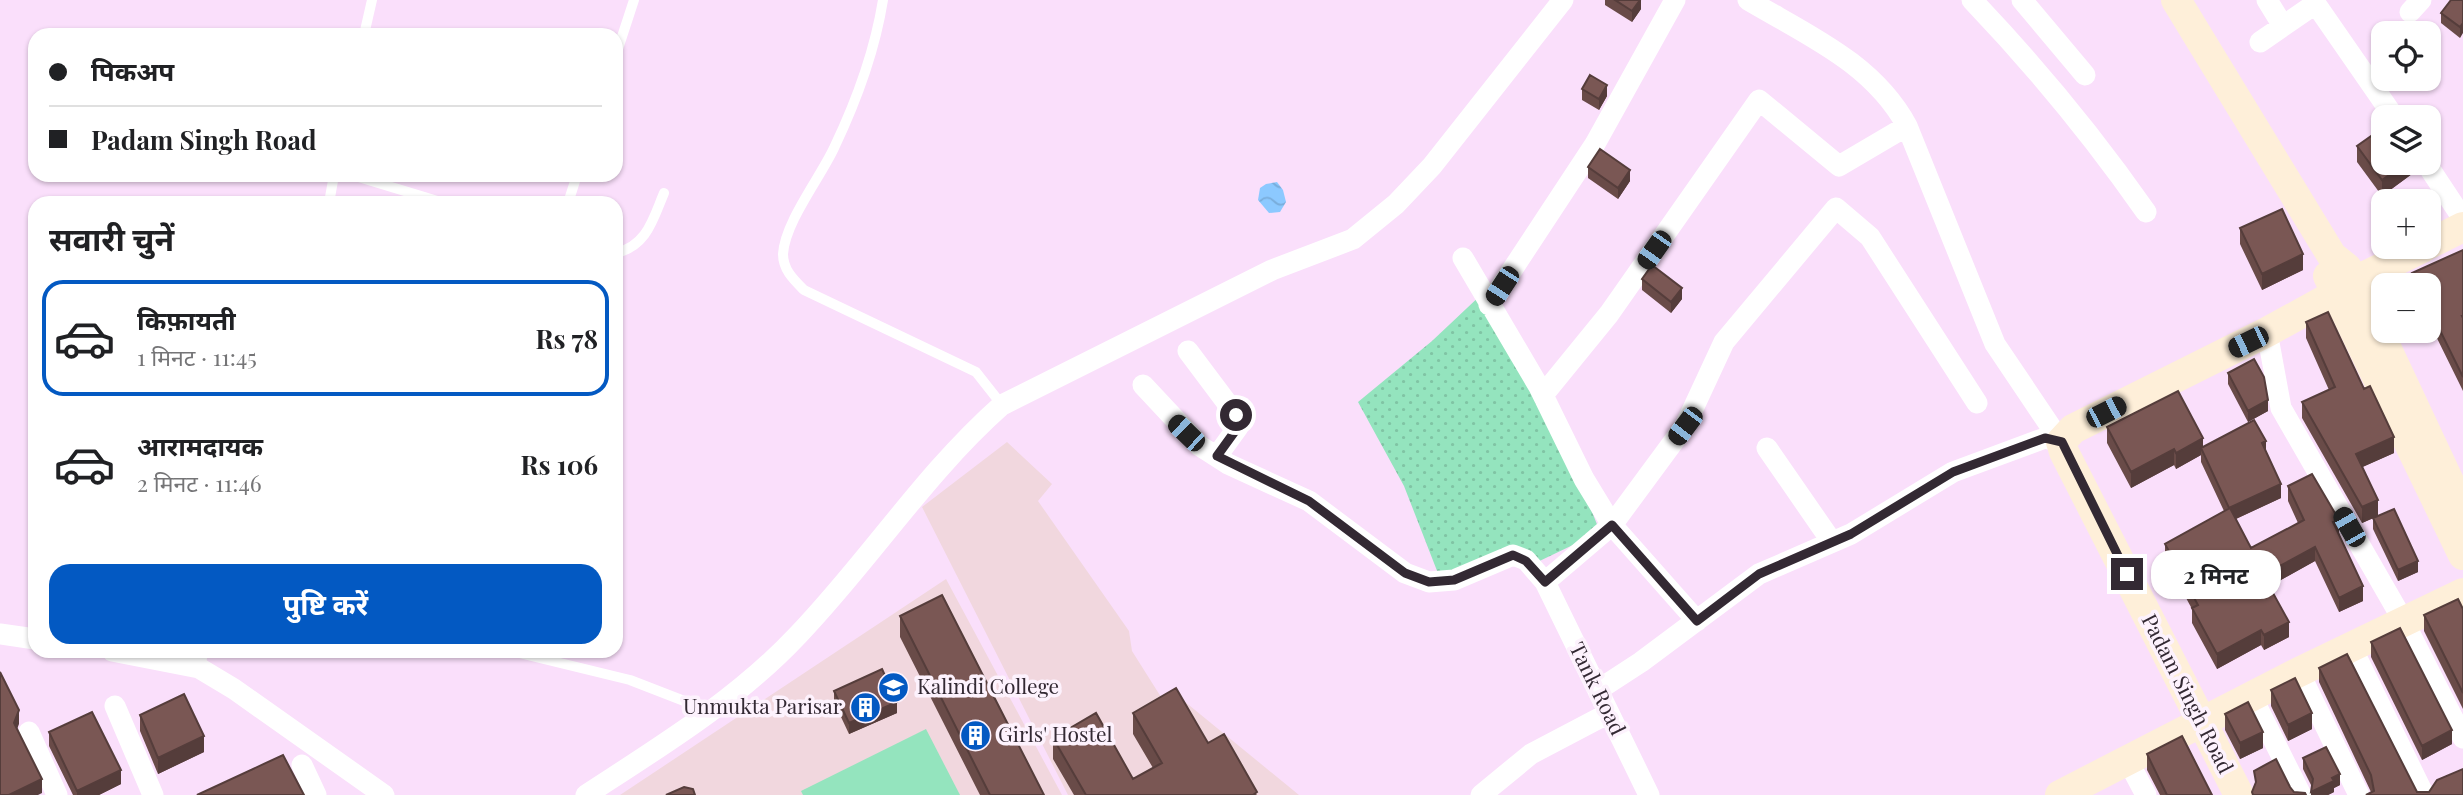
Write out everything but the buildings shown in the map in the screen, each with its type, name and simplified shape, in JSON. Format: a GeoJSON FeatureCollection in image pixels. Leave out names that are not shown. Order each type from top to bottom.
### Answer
{"type":"FeatureCollection","features":[{"type":"Feature","properties":{"kind":"street"},"geometry":{"type":"LineString","coordinates":[[586,795],[713,712],[797,636],[969,434],[1002,405],[1272,270],[1353,239],[1396,204],[1432,166],[1563,0]]}},
{"type":"Feature","properties":{"kind":"street"},"geometry":{"type":"LineString","coordinates":[[1489,305],[1595,144],[1675,0]]}},
{"type":"Feature","properties":{"kind":"street"},"geometry":{"type":"LineString","coordinates":[[1748,0],[1843,56],[1884,92],[1907,126],[1995,344],[2062,442]]}},
{"type":"Feature","properties":{"kind":"street"},"geometry":{"type":"LineString","coordinates":[[1972,0],[2031,61],[2089,132],[2146,212]]}},
{"type":"Feature","properties":{"kind":"street"},"geometry":{"type":"LineString","coordinates":[[2022,0],[2085,75]]}},
{"type":"Feature","properties":{"kind":"street"},"geometry":{"type":"LineString","coordinates":[[2176,0],[2332,256],[2347,268],[2345,287],[2463,555]]}},
{"type":"Feature","properties":{"kind":"street"},"geometry":{"type":"LineString","coordinates":[[2267,0],[2283,26]]}},
{"type":"Feature","properties":{"kind":"street"},"geometry":{"type":"LineString","coordinates":[[2260,42],[2314,2],[2387,105]]}},
{"type":"Feature","properties":{"kind":"street"},"geometry":{"type":"LineString","coordinates":[[1542,395],[1609,314],[1759,100],[1839,166],[1907,126]]}},
{"type":"Feature","properties":{"kind":"street"},"geometry":{"type":"LineString","coordinates":[[2434,175],[2463,219]]}},
{"type":"Feature","properties":{"kind":"street"},"geometry":{"type":"LineString","coordinates":[[1143,385],[1181,428],[1217,456],[1309,501],[1405,573],[1429,582],[1454,580],[1513,555],[1526,561],[1545,582],[1612,525],[1685,426],[1724,342],[1836,208],[1870,237],[1977,403]]}},
{"type":"Feature","properties":{"kind":"street"},"geometry":{"type":"LineString","coordinates":[[2441,238],[2463,228]]}},
{"type":"Feature","properties":{"kind":"street"},"geometry":{"type":"LineString","coordinates":[[1462,258],[1542,395],[1584,479],[1612,525],[1697,621]]}},
{"type":"Feature","properties":{"kind":"street"},"geometry":{"type":"LineString","coordinates":[[2062,442],[2073,429],[2267,332],[2400,259]]}},
{"type":"Feature","properties":{"kind":"street"},"geometry":{"type":"LineString","coordinates":[[2345,287],[2463,510]]}},
{"type":"Feature","properties":{"kind":"street"},"geometry":{"type":"LineString","coordinates":[[2267,332],[2281,408],[2404,622],[2463,738]]}},
{"type":"Feature","properties":{"kind":"street"},"geometry":{"type":"LineString","coordinates":[[1188,351],[1236,415],[1238,427],[1217,456]]}},
{"type":"Feature","properties":{"kind":"street"},"geometry":{"type":"LineString","coordinates":[[1598,690],[1759,574],[1851,534],[1953,472],[2045,438],[2062,442]]}},
{"type":"Feature","properties":{"kind":"street","name":"Padam Singh Road"},"geometry":{"type":"LineString","coordinates":[[2062,442],[2064,452],[2239,795]]}},
{"type":"Feature","properties":{"kind":"street"},"geometry":{"type":"LineString","coordinates":[[1767,448],[1832,542]]}},
{"type":"Feature","properties":{"kind":"street","name":"Tank Road"},"geometry":{"type":"LineString","coordinates":[[1545,582],[1648,795]]}},
{"type":"Feature","properties":{"kind":"street"},"geometry":{"type":"LineString","coordinates":[[2076,791],[2127,759],[2251,695],[2463,593]]}},
{"type":"Feature","properties":{"kind":"street"},"geometry":{"type":"LineString","coordinates":[[0,634],[28,638]]}},
{"type":"Feature","properties":{"kind":"street"},"geometry":{"type":"LineString","coordinates":[[2352,648],[2424,795]]}},
{"type":"Feature","properties":{"kind":"street"},"geometry":{"type":"LineString","coordinates":[[201,659],[234,689],[384,795]]}},
{"type":"Feature","properties":{"kind":"street"},"geometry":{"type":"LineString","coordinates":[[2299,672],[2359,795]]}},
{"type":"Feature","properties":{"kind":"street"},"geometry":{"type":"LineString","coordinates":[[2251,695],[2301,795]]}},
{"type":"Feature","properties":{"kind":"street"},"geometry":{"type":"LineString","coordinates":[[115,706],[153,795]]}},
{"type":"Feature","properties":{"kind":"street"},"geometry":{"type":"LineString","coordinates":[[1481,795],[1531,754],[1609,713]]}},
{"type":"Feature","properties":{"kind":"street"},"geometry":{"type":"LineString","coordinates":[[29,732],[57,795]]}},
{"type":"Feature","properties":{"kind":"street"},"geometry":{"type":"LineString","coordinates":[[2127,759],[2146,795]]}},
{"type":"Feature","properties":{"kind":"street"},"geometry":{"type":"LineString","coordinates":[[302,765],[316,795]]}},
{"type":"Feature","properties":{"kind":"lane"},"geometry":{"type":"LineString","coordinates":[[366,28],[372,0]]}},
{"type":"Feature","properties":{"kind":"lane"},"geometry":{"type":"LineString","coordinates":[[623,34],[634,0]]}},
{"type":"Feature","properties":{"kind":"lane"},"geometry":{"type":"LineString","coordinates":[[883,0],[863,76],[834,149],[787,236],[783,256],[789,275],[804,290],[976,372],[1002,405]]}},
{"type":"Feature","properties":{"kind":"lane"},"geometry":{"type":"LineString","coordinates":[[375,182],[421,196]]}},
{"type":"Feature","properties":{"kind":"lane"},"geometry":{"type":"LineString","coordinates":[[623,252],[631,250],[646,235],[664,193]]}},
{"type":"Feature","properties":{"kind":"lane"},"geometry":{"type":"LineString","coordinates":[[539,658],[630,680],[713,712]]}},
{"type":"Feature","properties":{"kind":"shaded area"},"geometry":{"type":"Polygon","coordinates":[[[1007,442],[1052,484],[1038,501],[1129,631],[1132,651],[1161,697],[1173,692],[1299,795],[1068,795],[922,507],[1007,442]]]}},
{"type":"Feature","properties":{"kind":"shaded area","name":"Kalindi College"},"geometry":{"type":"Polygon","coordinates":[[[946,579],[1062,795],[620,795],[946,579]]]}},
{"type":"Feature","properties":{"kind":"green space"},"geometry":{"type":"Polygon","coordinates":[[[1484,292],[1545,393],[1600,532],[1527,567],[1514,554],[1441,581],[1404,486],[1358,402],[1432,341],[1484,292]]]}},
{"type":"Feature","properties":{"kind":"green space"},"geometry":{"type":"Polygon","coordinates":[[[926,729],[960,795],[803,795],[801,791],[926,729]]]}},
{"type":"Feature","properties":{"kind":"water"},"geometry":{"type":"Polygon","coordinates":[[[1277,182],[1283,190],[1286,202],[1280,212],[1269,213],[1258,200],[1260,188],[1277,182]]]}},
{"type":"Feature","properties":{"kind":"place","name":"Kalindi College"},"geometry":{"type":"Point","coordinates":[894,687]}},
{"type":"Feature","properties":{"kind":"place","name":"Unmukta Parisar"},"geometry":{"type":"Point","coordinates":[865,707]}},
{"type":"Feature","properties":{"kind":"place","name":"Girls' Hostel"},"geometry":{"type":"Point","coordinates":[975,735]}},
{"type":"Feature","properties":{"kind":"route"},"geometry":{"type":"LineString","coordinates":[[1236,415],[1238,427],[1217,456],[1228,464],[1309,501],[1405,573],[1429,582],[1454,580],[1513,555],[1526,561],[1545,582],[1612,525],[1697,621],[1759,574],[1851,534],[1953,472],[1994,454],[2045,438],[2062,442],[2064,452],[2127,574]]}}]}
